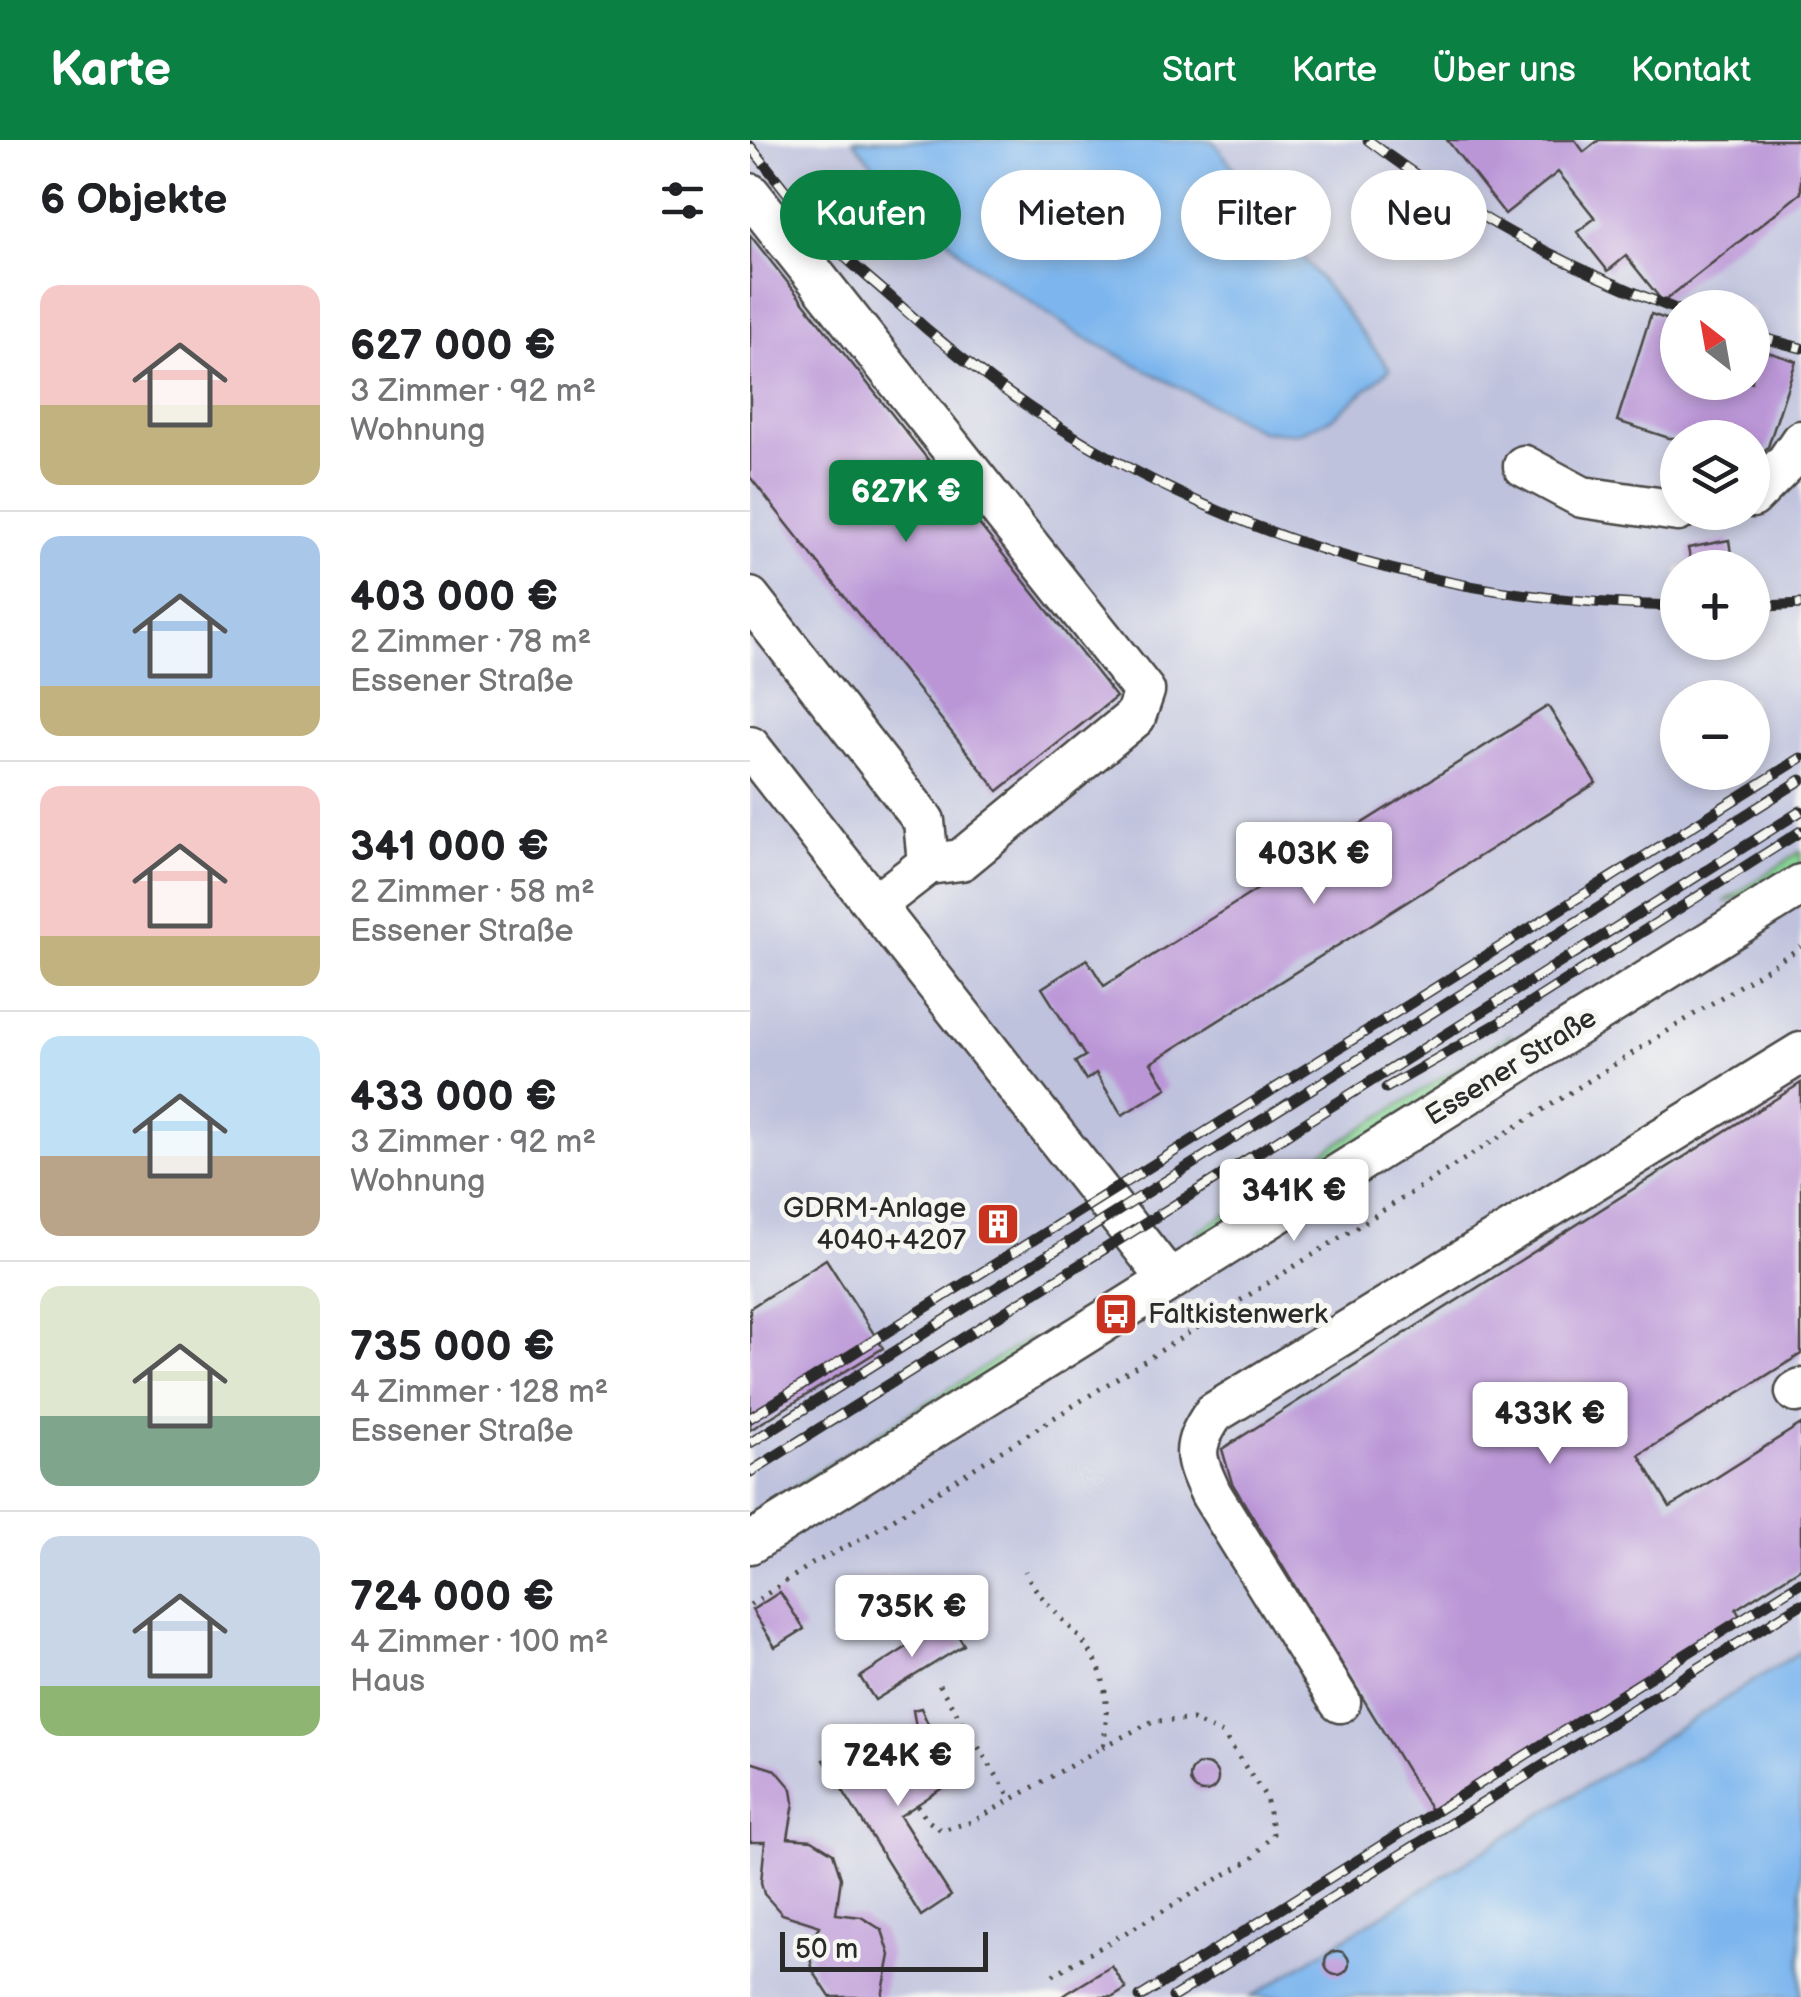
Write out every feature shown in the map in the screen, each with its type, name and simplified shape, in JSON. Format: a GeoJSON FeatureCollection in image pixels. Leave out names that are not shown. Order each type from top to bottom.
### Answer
{"type":"FeatureCollection","features":[{"type":"Feature","properties":{"kind":"street"},"geometry":{"type":"LineString","coordinates":[[750,194],[1144,691],[1135,717],[961,860],[928,864],[874,905]]}},
{"type":"Feature","properties":{"kind":"street"},"geometry":{"type":"LineString","coordinates":[[1770,479],[1801,441]]}},
{"type":"Feature","properties":{"kind":"street"},"geometry":{"type":"LineString","coordinates":[[1524,466],[1582,497],[1660,508]]}},
{"type":"Feature","properties":{"kind":"street"},"geometry":{"type":"LineString","coordinates":[[750,598],[924,821],[928,864]]}},
{"type":"Feature","properties":{"kind":"street"},"geometry":{"type":"LineString","coordinates":[[750,747],[1170,1280]]}},
{"type":"Feature","properties":{"kind":"street","name":"Essener Straße"},"geometry":{"type":"LineString","coordinates":[[750,1543],[1801,884]]}},
{"type":"Feature","properties":{"kind":"street"},"geometry":{"type":"LineString","coordinates":[[1340,1702],[1211,1494],[1198,1466],[1195,1446],[1214,1413],[1801,1053]]}},
{"type":"Feature","properties":{"kind":"path"},"geometry":{"type":"LineString","coordinates":[[750,1605],[812,1564],[866,1537],[1801,947]]}},
{"type":"Feature","properties":{"kind":"path"},"geometry":{"type":"LineString","coordinates":[[1025,1571],[1035,1593],[1094,1658],[1108,1713],[1104,1747]]}},
{"type":"Feature","properties":{"kind":"path"},"geometry":{"type":"LineString","coordinates":[[939,1685],[1012,1800]]}},
{"type":"Feature","properties":{"kind":"path"},"geometry":{"type":"LineString","coordinates":[[917,1804],[928,1820],[942,1830],[972,1822],[1153,1721],[1192,1720],[1223,1734],[1266,1797],[1273,1834],[1252,1858],[1053,1975]]}},
{"type":"Feature","properties":{"kind":"shaded area"},"geometry":{"type":"Polygon","coordinates":[[[750,140],[853,140],[877,170],[780,170],[780,260],[961,260],[961,252],[970,261],[1389,368],[1305,260],[1331,260],[1331,170],[1235,170],[1212,140],[1801,140],[1801,1651],[1251,1997],[750,1997],[750,140]]]}},
{"type":"Feature","properties":{"kind":"green space"},"geometry":{"type":"Polygon","coordinates":[[[1801,851],[1801,866],[1751,895],[1724,902],[1801,851]]]}},
{"type":"Feature","properties":{"kind":"green space"},"geometry":{"type":"Polygon","coordinates":[[[1510,1035],[1512,1039],[1503,1053],[1203,1242],[1197,1232],[1510,1035]]]}},
{"type":"Feature","properties":{"kind":"green space"},"geometry":{"type":"Polygon","coordinates":[[[1030,1338],[1032,1342],[1010,1362],[769,1507],[767,1504],[1030,1338]]]}},
{"type":"Feature","properties":{"kind":"water"},"geometry":{"type":"Polygon","coordinates":[[[853,140],[1212,140],[1235,170],[1181,170],[1181,260],[1305,260],[1390,369],[1334,417],[1298,433],[1261,431],[1075,332],[970,261],[961,252],[961,170],[877,170],[853,140]]]}},
{"type":"Feature","properties":{"kind":"water"},"geometry":{"type":"Polygon","coordinates":[[[1801,1651],[1801,1997],[1251,1997],[1801,1651]]]}},
{"type":"Feature","properties":{"kind":"building"},"geometry":{"type":"Polygon","coordinates":[[[1447,140],[1575,140],[1584,152],[1599,140],[1801,140],[1801,193],[1678,290],[1660,290],[1660,298],[1626,256],[1608,271],[1577,232],[1595,218],[1558,172],[1505,214],[1487,191],[1487,170],[1471,170],[1447,140]]]}},
{"type":"Feature","properties":{"kind":"building"},"geometry":{"type":"Polygon","coordinates":[[[750,235],[1116,697],[998,791],[750,477],[750,235]]]}},
{"type":"Feature","properties":{"kind":"building"},"geometry":{"type":"Polygon","coordinates":[[[1651,314],[1660,317],[1660,400],[1770,400],[1770,353],[1796,361],[1770,441],[1770,420],[1660,420],[1660,435],[1617,421],[1651,314]]]}},
{"type":"Feature","properties":{"kind":"building"},"geometry":{"type":"Polygon","coordinates":[[[1729,540],[1730,550],[1688,550],[1729,540]]]}},
{"type":"Feature","properties":{"kind":"building"},"geometry":{"type":"Polygon","coordinates":[[[1548,706],[1596,783],[1151,1063],[1167,1088],[1122,1115],[1096,1073],[1086,1080],[1075,1062],[1085,1056],[1042,988],[1087,959],[1104,986],[1548,706]]]}},
{"type":"Feature","properties":{"kind":"building"},"geometry":{"type":"Polygon","coordinates":[[[1801,1083],[1801,1354],[1639,1455],[1670,1507],[1801,1424],[1801,1568],[1736,1609],[1741,1619],[1432,1812],[1232,1483],[1222,1449],[1801,1083]]]}},
{"type":"Feature","properties":{"kind":"building"},"geometry":{"type":"Polygon","coordinates":[[[826,1259],[883,1348],[750,1430],[750,1308],[826,1259]]]}},
{"type":"Feature","properties":{"kind":"building"},"geometry":{"type":"Polygon","coordinates":[[[780,1592],[804,1629],[775,1647],[752,1610],[780,1592]]]}},
{"type":"Feature","properties":{"kind":"building"},"geometry":{"type":"Polygon","coordinates":[[[949,1620],[964,1645],[875,1700],[860,1677],[949,1620]]]}},
{"type":"Feature","properties":{"kind":"building"},"geometry":{"type":"Polygon","coordinates":[[[921,1708],[942,1756],[959,1777],[900,1816],[951,1896],[921,1916],[824,1760],[853,1742],[869,1766],[878,1760],[888,1777],[921,1756],[913,1710],[921,1708]]]}},
{"type":"Feature","properties":{"kind":"building"},"geometry":{"type":"Polygon","coordinates":[[[750,1762],[776,1770],[792,1789],[794,1803],[788,1838],[812,1840],[833,1853],[841,1878],[836,1914],[861,1917],[882,1930],[890,1955],[882,1997],[830,1997],[813,1971],[810,1958],[820,1926],[782,1914],[764,1894],[761,1882],[765,1842],[750,1842],[750,1762]]]}},
{"type":"Feature","properties":{"kind":"building"},"geometry":{"type":"Polygon","coordinates":[[[1204,1764],[1214,1768],[1218,1778],[1214,1788],[1204,1792],[1194,1788],[1190,1778],[1194,1768],[1204,1764]]]}},
{"type":"Feature","properties":{"kind":"building"},"geometry":{"type":"Polygon","coordinates":[[[1337,1951],[1349,1963],[1337,1975],[1325,1963],[1337,1951]]]}},
{"type":"Feature","properties":{"kind":"building"},"geometry":{"type":"Polygon","coordinates":[[[1112,1966],[1126,1989],[1113,1997],[1061,1997],[1112,1966]]]}},
{"type":"Feature","properties":{"kind":"railway"},"geometry":{"type":"LineString","coordinates":[[1368,140],[1440,191],[1517,236],[1660,303]]}},
{"type":"Feature","properties":{"kind":"railway"},"geometry":{"type":"LineString","coordinates":[[750,146],[839,251],[978,371],[1067,432],[1160,484],[1257,527],[1357,560],[1461,584],[1568,600],[1660,605]]}},
{"type":"Feature","properties":{"kind":"railway"},"geometry":{"type":"LineString","coordinates":[[1770,340],[1801,348]]}},
{"type":"Feature","properties":{"kind":"railway"},"geometry":{"type":"LineString","coordinates":[[1770,606],[1801,604]]}},
{"type":"Feature","properties":{"kind":"railway"},"geometry":{"type":"LineString","coordinates":[[750,1418],[1801,758]]}},
{"type":"Feature","properties":{"kind":"railway"},"geometry":{"type":"LineString","coordinates":[[750,1443],[1801,780]]}},
{"type":"Feature","properties":{"kind":"railway"},"geometry":{"type":"LineString","coordinates":[[750,1472],[1801,811]]}},
{"type":"Feature","properties":{"kind":"railway"},"geometry":{"type":"LineString","coordinates":[[1386,1088],[1502,1021],[1801,831]]}},
{"type":"Feature","properties":{"kind":"railway"},"geometry":{"type":"LineString","coordinates":[[1140,1997],[1801,1582]]}},
{"type":"Feature","properties":{"kind":"railway"},"geometry":{"type":"LineString","coordinates":[[1173,1997],[1801,1604]]}},
{"type":"Feature","properties":{"kind":"place","name":"GDRM-Anlage 4040+4207"},"geometry":{"type":"Point","coordinates":[998,1224]}},
{"type":"Feature","properties":{"kind":"place","name":"Faltkistenwerk"},"geometry":{"type":"Point","coordinates":[1116,1314]}}]}
